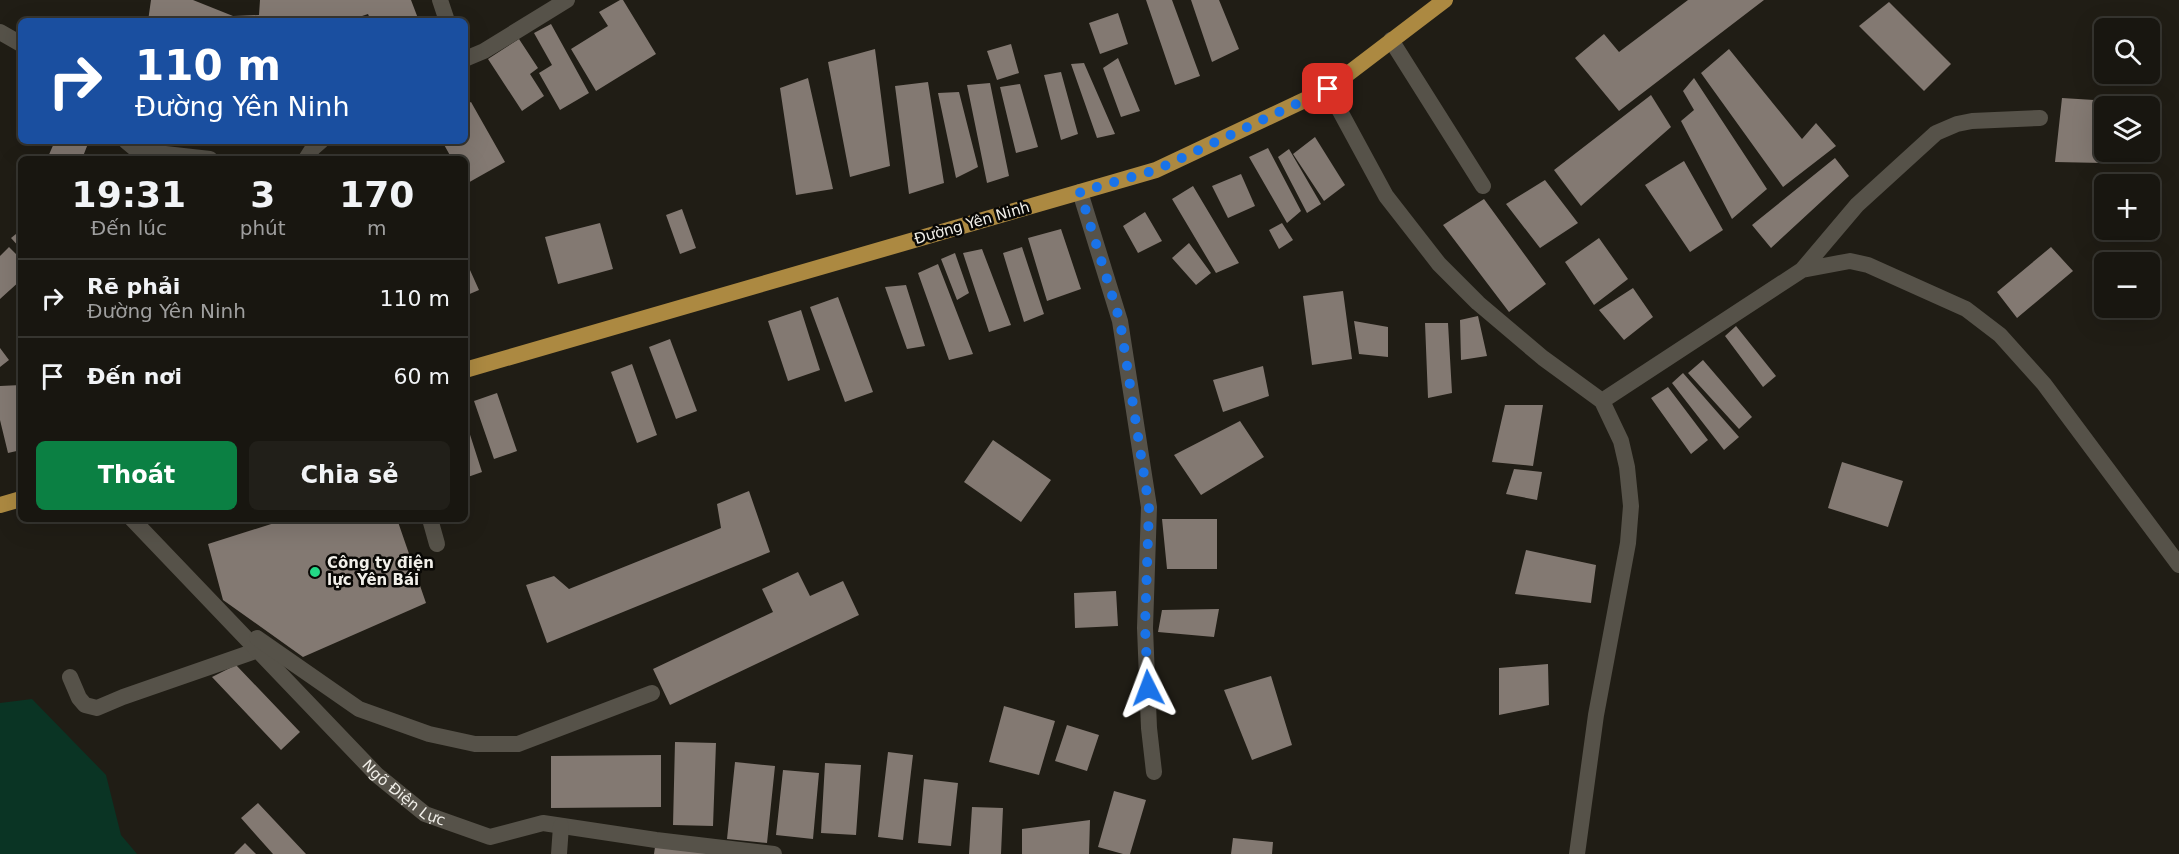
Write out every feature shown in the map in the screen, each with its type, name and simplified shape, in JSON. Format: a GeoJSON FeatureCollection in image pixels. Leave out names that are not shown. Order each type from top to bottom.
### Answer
{"type":"FeatureCollection","features":[{"type":"Feature","properties":{"kind":"main road","name":"Đường Yên Ninh"},"geometry":{"type":"LineString","coordinates":[[468,369],[1156,170],[1328,89],[1445,0]]}},
{"type":"Feature","properties":{"kind":"main road"},"geometry":{"type":"LineString","coordinates":[[0,505],[18,500]]}},
{"type":"Feature","properties":{"kind":"street"},"geometry":{"type":"LineString","coordinates":[[440,0],[446,18]]}},
{"type":"Feature","properties":{"kind":"street"},"geometry":{"type":"LineString","coordinates":[[468,58],[484,51],[567,0]]}},
{"type":"Feature","properties":{"kind":"street"},"geometry":{"type":"LineString","coordinates":[[0,32],[18,42]]}},
{"type":"Feature","properties":{"kind":"street"},"geometry":{"type":"LineString","coordinates":[[1391,40],[1483,186]]}},
{"type":"Feature","properties":{"kind":"street"},"geometry":{"type":"LineString","coordinates":[[1328,89],[1386,196],[1439,264],[1478,303],[1543,358],[1602,401],[1612,419],[1625,458],[1630,515],[1628,543],[1596,715],[1577,854]]}},
{"type":"Feature","properties":{"kind":"street"},"geometry":{"type":"LineString","coordinates":[[1602,401],[1802,270],[1857,205],[1936,133],[1957,124],[1972,121],[2040,118]]}},
{"type":"Feature","properties":{"kind":"street"},"geometry":{"type":"LineString","coordinates":[[130,144],[138,151],[183,156]]}},
{"type":"Feature","properties":{"kind":"street"},"geometry":{"type":"LineString","coordinates":[[308,156],[318,144]]}},
{"type":"Feature","properties":{"kind":"street"},"geometry":{"type":"LineString","coordinates":[[1080,192],[1120,321],[1149,507],[1145,627],[1149,728],[1154,772]]}},
{"type":"Feature","properties":{"kind":"street"},"geometry":{"type":"LineString","coordinates":[[1802,270],[1850,261],[1868,265],[1966,309],[2000,335],[2044,384],[2179,565]]}},
{"type":"Feature","properties":{"kind":"street","name":"Ngõ Điện Lực"},"geometry":{"type":"LineString","coordinates":[[135,522],[377,775],[424,814],[490,837],[543,824],[774,854]]}},
{"type":"Feature","properties":{"kind":"street"},"geometry":{"type":"LineString","coordinates":[[431,522],[438,544]]}},
{"type":"Feature","properties":{"kind":"street"},"geometry":{"type":"LineString","coordinates":[[226,616],[358,709],[429,734],[475,744],[518,744],[652,693]]}},
{"type":"Feature","properties":{"kind":"street"},"geometry":{"type":"LineString","coordinates":[[70,677],[79,698],[85,705],[97,708],[258,650]]}},
{"type":"Feature","properties":{"kind":"street"},"geometry":{"type":"LineString","coordinates":[[559,854],[561,826]]}},
{"type":"Feature","properties":{"kind":"green space"},"geometry":{"type":"Polygon","coordinates":[[[32,699],[106,775],[121,835],[137,854],[0,854],[0,703],[32,699]]]}},
{"type":"Feature","properties":{"kind":"building"},"geometry":{"type":"Polygon","coordinates":[[[151,0],[193,0],[233,16],[259,15],[260,0],[411,0],[418,18],[370,18],[368,14],[356,18],[148,18],[151,0]]]}},
{"type":"Feature","properties":{"kind":"building"},"geometry":{"type":"Polygon","coordinates":[[[623,0],[656,54],[596,91],[571,49],[608,26],[599,12],[623,0]]]}},
{"type":"Feature","properties":{"kind":"building"},"geometry":{"type":"Polygon","coordinates":[[[1146,0],[1172,0],[1200,76],[1175,85],[1146,0]]]}},
{"type":"Feature","properties":{"kind":"building"},"geometry":{"type":"Polygon","coordinates":[[[1191,0],[1219,0],[1239,49],[1212,62],[1191,0]]]}},
{"type":"Feature","properties":{"kind":"building"},"geometry":{"type":"Polygon","coordinates":[[[1688,0],[1764,0],[1619,111],[1575,58],[1604,34],[1619,52],[1688,0]]]}},
{"type":"Feature","properties":{"kind":"building"},"geometry":{"type":"Polygon","coordinates":[[[1889,2],[1951,64],[1924,91],[1859,26],[1889,2]]]}},
{"type":"Feature","properties":{"kind":"building"},"geometry":{"type":"Polygon","coordinates":[[[1118,13],[1128,44],[1100,54],[1089,23],[1118,13]]]}},
{"type":"Feature","properties":{"kind":"building"},"geometry":{"type":"Polygon","coordinates":[[[551,24],[589,93],[560,110],[539,73],[552,65],[534,33],[551,24]]]}},
{"type":"Feature","properties":{"kind":"building"},"geometry":{"type":"Polygon","coordinates":[[[519,39],[538,68],[530,74],[544,96],[522,111],[488,59],[519,39]]]}},
{"type":"Feature","properties":{"kind":"building"},"geometry":{"type":"Polygon","coordinates":[[[1011,44],[1019,73],[997,80],[987,51],[1011,44]]]}},
{"type":"Feature","properties":{"kind":"building"},"geometry":{"type":"Polygon","coordinates":[[[875,49],[890,166],[850,177],[828,62],[875,49]]]}},
{"type":"Feature","properties":{"kind":"building"},"geometry":{"type":"Polygon","coordinates":[[[1729,49],[1802,139],[1816,123],[1836,146],[1783,187],[1701,73],[1729,49]]]}},
{"type":"Feature","properties":{"kind":"building"},"geometry":{"type":"Polygon","coordinates":[[[1118,58],[1140,111],[1121,117],[1103,68],[1118,58]]]}},
{"type":"Feature","properties":{"kind":"building"},"geometry":{"type":"Polygon","coordinates":[[[1084,63],[1115,134],[1097,138],[1071,64],[1084,63]]]}},
{"type":"Feature","properties":{"kind":"building"},"geometry":{"type":"Polygon","coordinates":[[[1061,72],[1078,134],[1061,140],[1044,75],[1061,72]]]}},
{"type":"Feature","properties":{"kind":"building"},"geometry":{"type":"Polygon","coordinates":[[[808,78],[833,189],[796,195],[780,88],[808,78]]]}},
{"type":"Feature","properties":{"kind":"building"},"geometry":{"type":"Polygon","coordinates":[[[1694,78],[1767,189],[1732,219],[1681,121],[1694,110],[1683,91],[1694,78]]]}},
{"type":"Feature","properties":{"kind":"building"},"geometry":{"type":"Polygon","coordinates":[[[928,82],[944,183],[909,194],[895,86],[928,82]]]}},
{"type":"Feature","properties":{"kind":"building"},"geometry":{"type":"Polygon","coordinates":[[[990,83],[1009,176],[987,183],[967,85],[990,83]]]}},
{"type":"Feature","properties":{"kind":"building"},"geometry":{"type":"Polygon","coordinates":[[[1020,84],[1038,147],[1016,153],[1000,87],[1020,84]]]}},
{"type":"Feature","properties":{"kind":"building"},"geometry":{"type":"Polygon","coordinates":[[[959,92],[978,167],[956,178],[938,93],[959,92]]]}},
{"type":"Feature","properties":{"kind":"building"},"geometry":{"type":"Polygon","coordinates":[[[1651,95],[1671,127],[1581,206],[1554,170],[1651,95]]]}},
{"type":"Feature","properties":{"kind":"building"},"geometry":{"type":"Polygon","coordinates":[[[2062,98],[2094,100],[2094,162],[2103,163],[2055,162],[2062,98]]]}},
{"type":"Feature","properties":{"kind":"building"},"geometry":{"type":"Polygon","coordinates":[[[471,102],[505,162],[468,183],[468,156],[450,156],[444,144],[468,144],[468,104],[471,102]]]}},
{"type":"Feature","properties":{"kind":"building"},"geometry":{"type":"Polygon","coordinates":[[[1315,137],[1345,185],[1324,201],[1293,154],[1315,137]]]}},
{"type":"Feature","properties":{"kind":"building"},"geometry":{"type":"Polygon","coordinates":[[[54,144],[88,144],[83,156],[48,156],[54,144]]]}},
{"type":"Feature","properties":{"kind":"building"},"geometry":{"type":"Polygon","coordinates":[[[1268,148],[1301,211],[1287,223],[1249,157],[1268,148]]]}},
{"type":"Feature","properties":{"kind":"building"},"geometry":{"type":"Polygon","coordinates":[[[1289,149],[1321,204],[1307,213],[1278,157],[1289,149]]]}},
{"type":"Feature","properties":{"kind":"building"},"geometry":{"type":"Polygon","coordinates":[[[1835,158],[1849,176],[1771,248],[1752,225],[1835,158]]]}},
{"type":"Feature","properties":{"kind":"building"},"geometry":{"type":"Polygon","coordinates":[[[1684,161],[1723,230],[1690,252],[1645,185],[1684,161]]]}},
{"type":"Feature","properties":{"kind":"building"},"geometry":{"type":"Polygon","coordinates":[[[1241,174],[1255,206],[1228,218],[1212,186],[1241,174]]]}},
{"type":"Feature","properties":{"kind":"building"},"geometry":{"type":"Polygon","coordinates":[[[1545,180],[1578,223],[1540,248],[1506,204],[1545,180]]]}},
{"type":"Feature","properties":{"kind":"building"},"geometry":{"type":"Polygon","coordinates":[[[1193,186],[1239,263],[1216,273],[1172,199],[1193,186]]]}},
{"type":"Feature","properties":{"kind":"building"},"geometry":{"type":"Polygon","coordinates":[[[1484,199],[1546,284],[1509,312],[1443,225],[1484,199]]]}},
{"type":"Feature","properties":{"kind":"building"},"geometry":{"type":"Polygon","coordinates":[[[682,209],[696,248],[680,254],[666,215],[682,209]]]}},
{"type":"Feature","properties":{"kind":"building"},"geometry":{"type":"Polygon","coordinates":[[[1145,212],[1162,241],[1138,253],[1123,226],[1145,212]]]}},
{"type":"Feature","properties":{"kind":"building"},"geometry":{"type":"Polygon","coordinates":[[[600,223],[613,269],[558,284],[545,237],[600,223]]]}},
{"type":"Feature","properties":{"kind":"building"},"geometry":{"type":"Polygon","coordinates":[[[1282,223],[1293,240],[1279,249],[1269,230],[1282,223]]]}},
{"type":"Feature","properties":{"kind":"building"},"geometry":{"type":"Polygon","coordinates":[[[1061,229],[1081,289],[1047,301],[1028,238],[1061,229]]]}},
{"type":"Feature","properties":{"kind":"building"},"geometry":{"type":"Polygon","coordinates":[[[18,232],[18,246],[11,238],[18,232]]]}},
{"type":"Feature","properties":{"kind":"building"},"geometry":{"type":"Polygon","coordinates":[[[1599,238],[1628,279],[1594,305],[1565,262],[1599,238]]]}},
{"type":"Feature","properties":{"kind":"building"},"geometry":{"type":"Polygon","coordinates":[[[1189,243],[1211,273],[1196,285],[1172,258],[1189,243]]]}},
{"type":"Feature","properties":{"kind":"building"},"geometry":{"type":"Polygon","coordinates":[[[9,247],[18,256],[18,283],[0,299],[0,256],[9,247]]]}},
{"type":"Feature","properties":{"kind":"building"},"geometry":{"type":"Polygon","coordinates":[[[1022,247],[1044,314],[1024,322],[1003,253],[1022,247]]]}},
{"type":"Feature","properties":{"kind":"building"},"geometry":{"type":"Polygon","coordinates":[[[2051,247],[2073,271],[2017,318],[1997,292],[2051,247]]]}},
{"type":"Feature","properties":{"kind":"building"},"geometry":{"type":"Polygon","coordinates":[[[982,249],[1011,325],[989,332],[963,253],[982,249]]]}},
{"type":"Feature","properties":{"kind":"building"},"geometry":{"type":"Polygon","coordinates":[[[955,253],[969,293],[957,300],[941,259],[955,253]]]}},
{"type":"Feature","properties":{"kind":"building"},"geometry":{"type":"Polygon","coordinates":[[[938,264],[973,354],[949,360],[918,273],[938,264]]]}},
{"type":"Feature","properties":{"kind":"building"},"geometry":{"type":"Polygon","coordinates":[[[468,266],[479,290],[468,295],[468,266]]]}},
{"type":"Feature","properties":{"kind":"building"},"geometry":{"type":"Polygon","coordinates":[[[906,285],[925,346],[907,349],[885,287],[906,285]]]}},
{"type":"Feature","properties":{"kind":"building"},"geometry":{"type":"Polygon","coordinates":[[[1633,288],[1653,317],[1624,340],[1599,310],[1633,288]]]}},
{"type":"Feature","properties":{"kind":"building"},"geometry":{"type":"Polygon","coordinates":[[[1343,291],[1352,359],[1312,365],[1303,296],[1343,291]]]}},
{"type":"Feature","properties":{"kind":"building"},"geometry":{"type":"Polygon","coordinates":[[[838,297],[873,392],[845,402],[810,307],[838,297]]]}},
{"type":"Feature","properties":{"kind":"building"},"geometry":{"type":"Polygon","coordinates":[[[801,310],[820,370],[788,381],[768,321],[801,310]]]}},
{"type":"Feature","properties":{"kind":"building"},"geometry":{"type":"Polygon","coordinates":[[[1478,316],[1487,356],[1461,360],[1460,320],[1478,316]]]}},
{"type":"Feature","properties":{"kind":"building"},"geometry":{"type":"Polygon","coordinates":[[[1354,321],[1388,327],[1388,357],[1359,354],[1354,321]]]}},
{"type":"Feature","properties":{"kind":"building"},"geometry":{"type":"Polygon","coordinates":[[[1425,323],[1448,323],[1452,393],[1428,398],[1425,323]]]}},
{"type":"Feature","properties":{"kind":"building"},"geometry":{"type":"Polygon","coordinates":[[[1736,326],[1776,376],[1763,387],[1725,336],[1736,326]]]}},
{"type":"Feature","properties":{"kind":"building"},"geometry":{"type":"Polygon","coordinates":[[[670,339],[697,411],[676,419],[649,347],[670,339]]]}},
{"type":"Feature","properties":{"kind":"building"},"geometry":{"type":"Polygon","coordinates":[[[0,348],[9,360],[0,367],[0,348]]]}},
{"type":"Feature","properties":{"kind":"building"},"geometry":{"type":"Polygon","coordinates":[[[1703,360],[1752,417],[1739,429],[1688,373],[1703,360]]]}},
{"type":"Feature","properties":{"kind":"building"},"geometry":{"type":"Polygon","coordinates":[[[632,364],[657,435],[637,443],[611,372],[632,364]]]}},
{"type":"Feature","properties":{"kind":"building"},"geometry":{"type":"Polygon","coordinates":[[[1263,366],[1269,396],[1223,412],[1213,380],[1263,366]]]}},
{"type":"Feature","properties":{"kind":"building"},"geometry":{"type":"Polygon","coordinates":[[[1683,373],[1739,437],[1724,450],[1672,383],[1683,373]]]}},
{"type":"Feature","properties":{"kind":"building"},"geometry":{"type":"Polygon","coordinates":[[[18,385],[18,451],[8,453],[0,420],[0,386],[18,385]]]}},
{"type":"Feature","properties":{"kind":"building"},"geometry":{"type":"Polygon","coordinates":[[[1668,387],[1708,440],[1691,454],[1651,398],[1668,387]]]}},
{"type":"Feature","properties":{"kind":"building"},"geometry":{"type":"Polygon","coordinates":[[[497,393],[517,451],[494,459],[474,401],[497,393]]]}},
{"type":"Feature","properties":{"kind":"building"},"geometry":{"type":"Polygon","coordinates":[[[1505,405],[1543,405],[1533,466],[1492,462],[1505,405]]]}},
{"type":"Feature","properties":{"kind":"building"},"geometry":{"type":"Polygon","coordinates":[[[1240,421],[1264,457],[1201,495],[1174,455],[1240,421]]]}},
{"type":"Feature","properties":{"kind":"building"},"geometry":{"type":"Polygon","coordinates":[[[468,428],[482,472],[468,477],[468,428]]]}},
{"type":"Feature","properties":{"kind":"building"},"geometry":{"type":"Polygon","coordinates":[[[993,440],[1051,480],[1021,522],[964,482],[993,440]]]}},
{"type":"Feature","properties":{"kind":"building"},"geometry":{"type":"Polygon","coordinates":[[[1842,462],[1903,481],[1888,527],[1828,508],[1842,462]]]}},
{"type":"Feature","properties":{"kind":"building"},"geometry":{"type":"Polygon","coordinates":[[[1514,469],[1542,472],[1537,500],[1506,494],[1514,469]]]}},
{"type":"Feature","properties":{"kind":"building"},"geometry":{"type":"Polygon","coordinates":[[[749,491],[770,552],[547,643],[526,585],[554,576],[569,589],[721,528],[717,504],[749,491]]]}},
{"type":"Feature","properties":{"kind":"building"},"geometry":{"type":"Polygon","coordinates":[[[1162,519],[1217,519],[1217,569],[1167,569],[1162,519]]]}},
{"type":"Feature","properties":{"kind":"building","name":"Công ty điện lực Yên Bái"},"geometry":{"type":"Polygon","coordinates":[[[278,522],[398,522],[426,603],[303,657],[223,600],[208,544],[278,522]]]}},
{"type":"Feature","properties":{"kind":"building"},"geometry":{"type":"Polygon","coordinates":[[[1526,550],[1596,565],[1591,603],[1515,594],[1526,550]]]}},
{"type":"Feature","properties":{"kind":"building"},"geometry":{"type":"Polygon","coordinates":[[[798,572],[810,596],[843,581],[859,615],[670,705],[653,669],[773,612],[762,589],[798,572]]]}},
{"type":"Feature","properties":{"kind":"building"},"geometry":{"type":"Polygon","coordinates":[[[1116,591],[1118,626],[1075,628],[1074,593],[1116,591]]]}},
{"type":"Feature","properties":{"kind":"building"},"geometry":{"type":"Polygon","coordinates":[[[1219,609],[1214,637],[1158,632],[1162,610],[1219,609]]]}},
{"type":"Feature","properties":{"kind":"building"},"geometry":{"type":"Polygon","coordinates":[[[1548,664],[1549,705],[1499,715],[1499,668],[1548,664]]]}},
{"type":"Feature","properties":{"kind":"building"},"geometry":{"type":"Polygon","coordinates":[[[236,665],[300,732],[281,750],[212,677],[236,665]]]}},
{"type":"Feature","properties":{"kind":"building"},"geometry":{"type":"Polygon","coordinates":[[[1271,676],[1292,745],[1252,760],[1224,690],[1271,676]]]}},
{"type":"Feature","properties":{"kind":"building"},"geometry":{"type":"Polygon","coordinates":[[[1004,706],[1055,721],[1039,775],[989,762],[1004,706]]]}},
{"type":"Feature","properties":{"kind":"building"},"geometry":{"type":"Polygon","coordinates":[[[1067,725],[1099,735],[1087,771],[1055,761],[1067,725]]]}},
{"type":"Feature","properties":{"kind":"building"},"geometry":{"type":"Polygon","coordinates":[[[675,742],[716,743],[713,826],[673,825],[675,742]]]}},
{"type":"Feature","properties":{"kind":"building"},"geometry":{"type":"Polygon","coordinates":[[[888,752],[913,755],[903,840],[878,837],[888,752]]]}},
{"type":"Feature","properties":{"kind":"building"},"geometry":{"type":"Polygon","coordinates":[[[661,755],[661,807],[551,808],[551,756],[661,755]]]}},
{"type":"Feature","properties":{"kind":"building"},"geometry":{"type":"Polygon","coordinates":[[[735,762],[775,766],[767,843],[727,839],[735,762]]]}},
{"type":"Feature","properties":{"kind":"building"},"geometry":{"type":"Polygon","coordinates":[[[825,763],[861,765],[856,835],[821,833],[825,763]]]}},
{"type":"Feature","properties":{"kind":"building"},"geometry":{"type":"Polygon","coordinates":[[[783,770],[819,773],[813,839],[776,835],[783,770]]]}},
{"type":"Feature","properties":{"kind":"building"},"geometry":{"type":"Polygon","coordinates":[[[924,779],[958,783],[951,846],[918,843],[924,779]]]}},
{"type":"Feature","properties":{"kind":"building"},"geometry":{"type":"Polygon","coordinates":[[[1114,791],[1146,800],[1130,854],[1098,847],[1114,791]]]}},
{"type":"Feature","properties":{"kind":"building"},"geometry":{"type":"Polygon","coordinates":[[[258,803],[306,854],[273,854],[241,818],[258,803]]]}},
{"type":"Feature","properties":{"kind":"building"},"geometry":{"type":"Polygon","coordinates":[[[972,807],[1003,808],[1001,854],[969,854],[972,807]]]}},
{"type":"Feature","properties":{"kind":"building"},"geometry":{"type":"Polygon","coordinates":[[[1090,820],[1089,854],[1022,854],[1022,829],[1090,820]]]}},
{"type":"Feature","properties":{"kind":"building"},"geometry":{"type":"Polygon","coordinates":[[[1233,838],[1273,842],[1272,854],[1231,854],[1233,838]]]}},
{"type":"Feature","properties":{"kind":"building"},"geometry":{"type":"Polygon","coordinates":[[[245,843],[256,854],[234,854],[245,843]]]}},
{"type":"Feature","properties":{"kind":"building"},"geometry":{"type":"Polygon","coordinates":[[[655,847],[713,854],[654,854],[655,847]]]}},
{"type":"Feature","properties":{"kind":"place","name":"Công ty điện lực Yên Bái"},"geometry":{"type":"Point","coordinates":[315,572]}},
{"type":"Feature","properties":{"kind":"route"},"geometry":{"type":"LineString","coordinates":[[1148,688],[1145,627],[1149,507],[1120,321],[1080,192],[1156,170],[1328,89]]}}]}
